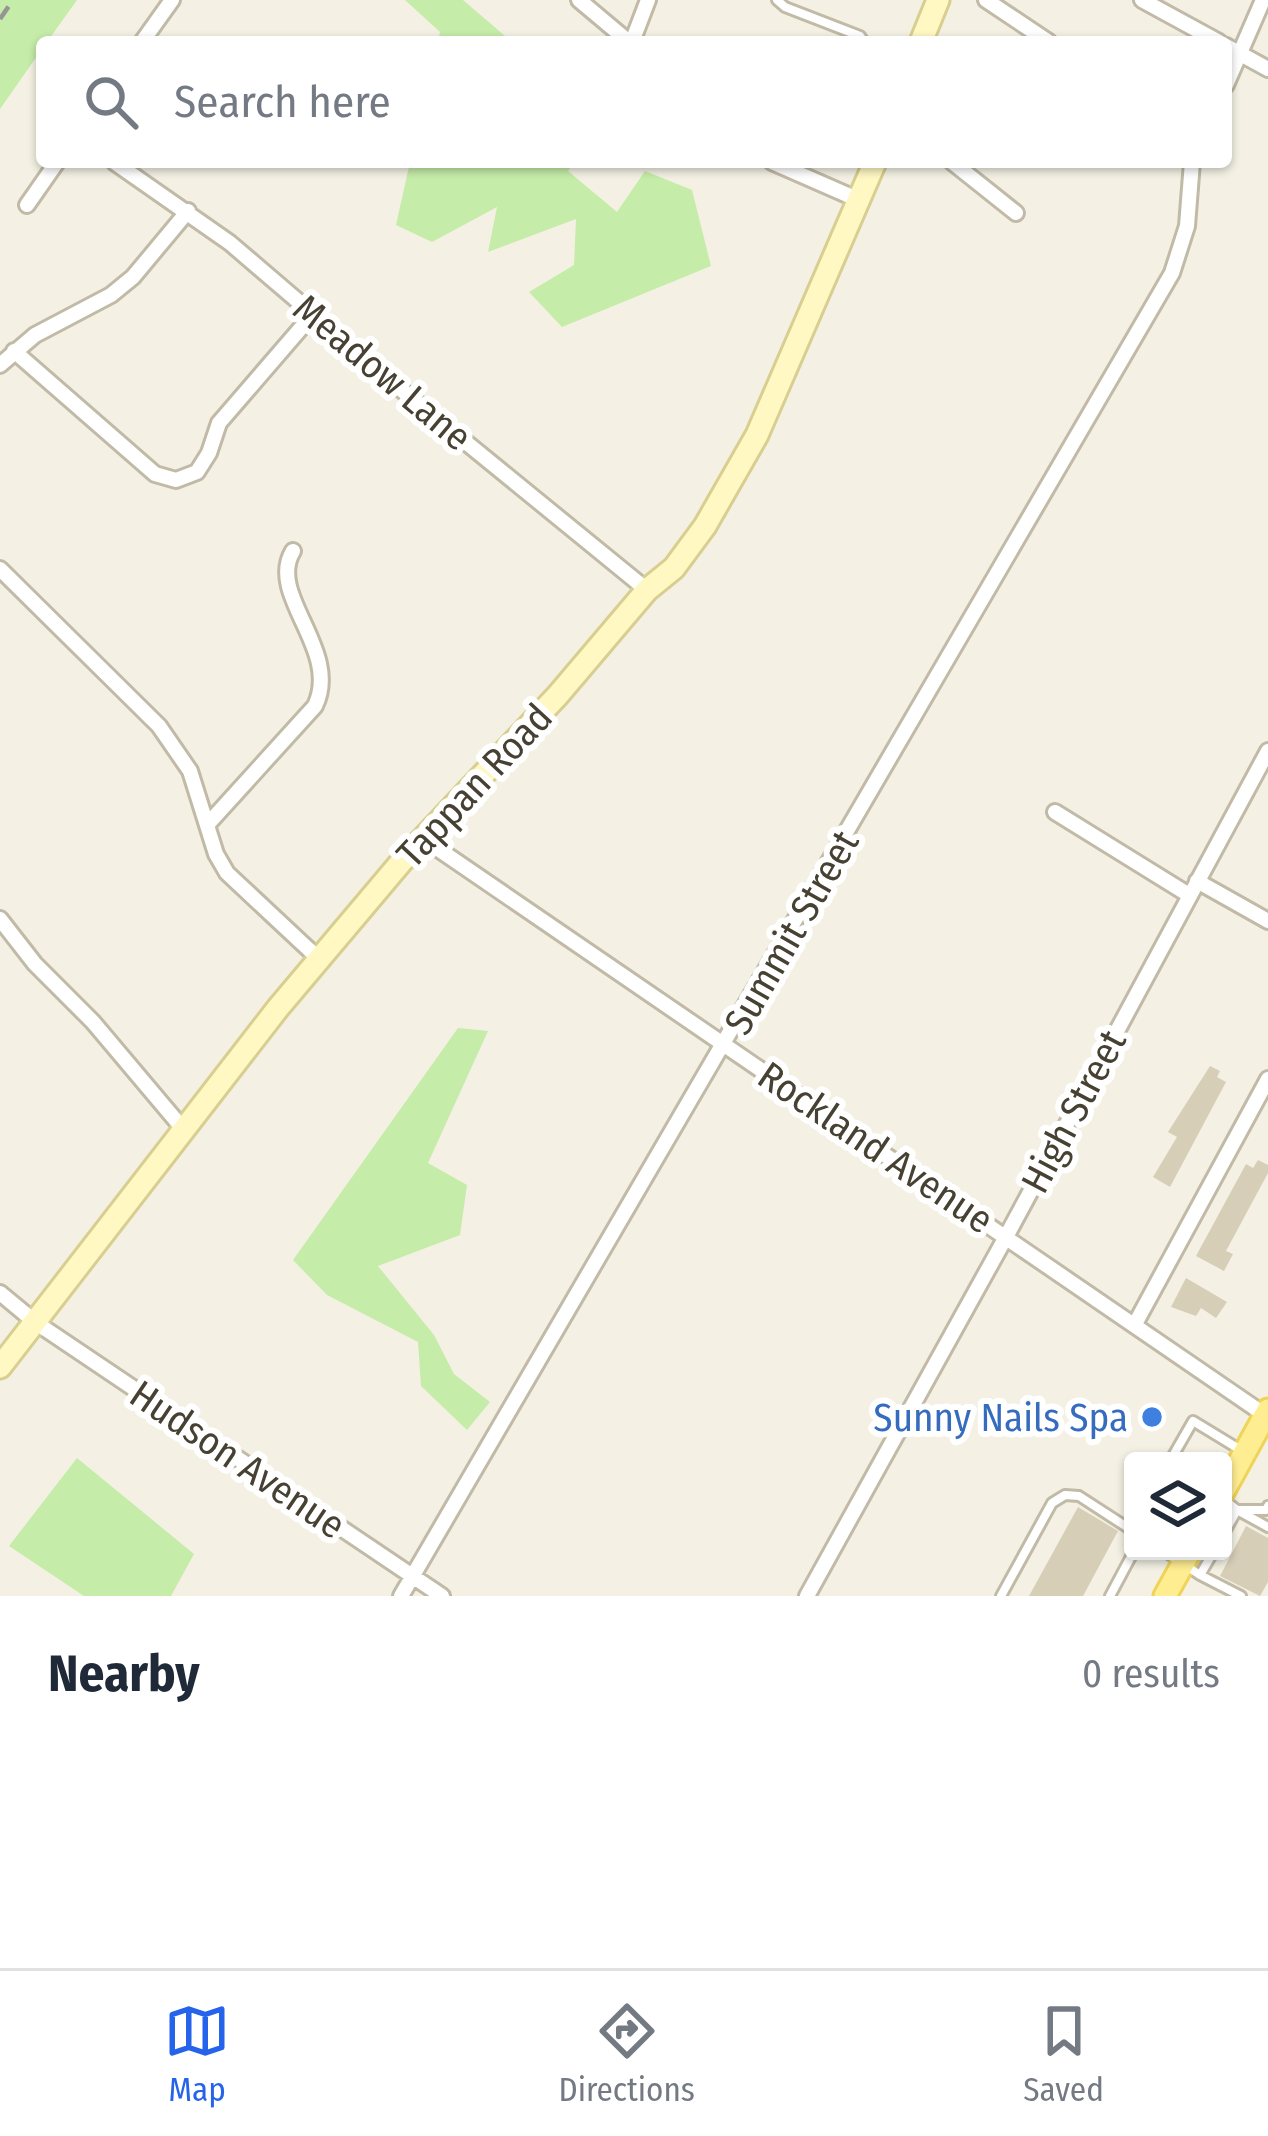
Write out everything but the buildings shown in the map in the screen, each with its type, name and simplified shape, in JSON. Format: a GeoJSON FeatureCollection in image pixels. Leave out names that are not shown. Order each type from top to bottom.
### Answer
{"type":"FeatureCollection","features":[{"type":"Feature","properties":{"kind":"main road"},"geometry":{"type":"LineString","coordinates":[[1232,1489],[1245,1453],[1267,1415]]}},
{"type":"Feature","properties":{"kind":"main road"},"geometry":{"type":"LineString","coordinates":[[1165,1596],[1184,1560]]}},
{"type":"Feature","properties":{"kind":"street"},"geometry":{"type":"LineString","coordinates":[[146,36],[172,0]]}},
{"type":"Feature","properties":{"kind":"street"},"geometry":{"type":"LineString","coordinates":[[579,0],[623,36]]}},
{"type":"Feature","properties":{"kind":"street"},"geometry":{"type":"LineString","coordinates":[[633,36],[648,0]]}},
{"type":"Feature","properties":{"kind":"street"},"geometry":{"type":"LineString","coordinates":[[923,36],[938,0]]}},
{"type":"Feature","properties":{"kind":"street"},"geometry":{"type":"LineString","coordinates":[[986,0],[1040,36]]}},
{"type":"Feature","properties":{"kind":"street"},"geometry":{"type":"LineString","coordinates":[[1142,0],[1207,36]]}},
{"type":"Feature","properties":{"kind":"street"},"geometry":{"type":"LineString","coordinates":[[1232,73],[1262,18],[1263,0]]}},
{"type":"Feature","properties":{"kind":"street"},"geometry":{"type":"LineString","coordinates":[[1232,49],[1268,69]]}},
{"type":"Feature","properties":{"kind":"street"},"geometry":{"type":"LineString","coordinates":[[27,205],[53,168]]}},
{"type":"Feature","properties":{"kind":"street","name":"Meadow Lane"},"geometry":{"type":"LineString","coordinates":[[123,168],[188,211],[647,590]]}},
{"type":"Feature","properties":{"kind":"street"},"geometry":{"type":"LineString","coordinates":[[786,168],[859,200]]}},
{"type":"Feature","properties":{"kind":"street","name":"Tappan Road"},"geometry":{"type":"LineString","coordinates":[[0,1367],[320,959],[422,838],[558,695],[647,590],[674,568],[758,435],[872,168]]}},
{"type":"Feature","properties":{"kind":"street"},"geometry":{"type":"LineString","coordinates":[[959,168],[1016,214]]}},
{"type":"Feature","properties":{"kind":"street","name":"Summit Street"},"geometry":{"type":"LineString","coordinates":[[401,1596],[1176,264],[1187,226],[1192,168]]}},
{"type":"Feature","properties":{"kind":"street"},"geometry":{"type":"LineString","coordinates":[[0,365],[62,318],[111,295],[134,277],[188,211]]}},
{"type":"Feature","properties":{"kind":"street"},"geometry":{"type":"LineString","coordinates":[[14,351],[155,474],[176,480],[187,478],[204,463],[219,423],[313,314]]}},
{"type":"Feature","properties":{"kind":"street"},"geometry":{"type":"LineString","coordinates":[[207,825],[315,706],[321,693],[322,666],[286,576],[293,551]]}},
{"type":"Feature","properties":{"kind":"street"},"geometry":{"type":"LineString","coordinates":[[0,569],[167,736],[190,771],[216,854],[241,890],[320,959]]}},
{"type":"Feature","properties":{"kind":"street","name":"High Street"},"geometry":{"type":"LineString","coordinates":[[806,1596],[1268,751]]}},
{"type":"Feature","properties":{"kind":"street"},"geometry":{"type":"LineString","coordinates":[[1055,812],[1193,888],[1268,921]]}},
{"type":"Feature","properties":{"kind":"street","name":"Rockland Avenue"},"geometry":{"type":"LineString","coordinates":[[422,838],[1267,1415]]}},
{"type":"Feature","properties":{"kind":"street"},"geometry":{"type":"LineString","coordinates":[[0,919],[184,1130]]}},
{"type":"Feature","properties":{"kind":"street"},"geometry":{"type":"LineString","coordinates":[[1135,1324],[1268,1079]]}},
{"type":"Feature","properties":{"kind":"street","name":"Hudson Avenue"},"geometry":{"type":"LineString","coordinates":[[0,1293],[35,1322],[442,1596]]}},
{"type":"Feature","properties":{"kind":"lane"},"geometry":{"type":"LineString","coordinates":[[777,0],[784,7],[860,36]]}},
{"type":"Feature","properties":{"kind":"lane"},"geometry":{"type":"LineString","coordinates":[[1175,1452],[1193,1421],[1245,1453]]}},
{"type":"Feature","properties":{"kind":"lane"},"geometry":{"type":"LineString","coordinates":[[1001,1596],[1052,1503],[1064,1495],[1079,1496],[1124,1525]]}},
{"type":"Feature","properties":{"kind":"lane"},"geometry":{"type":"LineString","coordinates":[[1232,1501],[1266,1510],[1268,1506]]}},
{"type":"Feature","properties":{"kind":"lane"},"geometry":{"type":"LineString","coordinates":[[1232,1503],[1268,1528]]}},
{"type":"Feature","properties":{"kind":"lane"},"geometry":{"type":"LineString","coordinates":[[1110,1596],[1130,1560]]}},
{"type":"Feature","properties":{"kind":"lane"},"geometry":{"type":"LineString","coordinates":[[1184,1560],[1241,1596]]}},
{"type":"Feature","properties":{"kind":"green space"},"geometry":{"type":"Polygon","coordinates":[[[0,0],[77,0],[51,36],[36,36],[36,58],[0,109],[0,0]]]}},
{"type":"Feature","properties":{"kind":"green space"},"geometry":{"type":"Polygon","coordinates":[[[405,0],[463,0],[505,36],[439,36],[405,0]]]}},
{"type":"Feature","properties":{"kind":"green space"},"geometry":{"type":"Polygon","coordinates":[[[409,168],[570,168],[617,212],[645,171],[692,190],[711,266],[562,327],[529,292],[574,265],[576,219],[488,252],[497,207],[432,242],[396,225],[409,168]]]}},
{"type":"Feature","properties":{"kind":"green space"},"geometry":{"type":"Polygon","coordinates":[[[458,1028],[488,1031],[428,1163],[467,1185],[460,1235],[378,1266],[434,1335],[454,1374],[490,1402],[467,1430],[421,1386],[418,1342],[327,1295],[293,1260],[458,1028]]]}},
{"type":"Feature","properties":{"kind":"green space"},"geometry":{"type":"Polygon","coordinates":[[[77,1458],[194,1554],[171,1596],[84,1596],[9,1546],[77,1458]]]}},
{"type":"Feature","properties":{"kind":"railway"},"geometry":{"type":"LineString","coordinates":[[0,19],[13,0]]}},
{"type":"Feature","properties":{"kind":"place","name":"Sunny Nails Spa"},"geometry":{"type":"Point","coordinates":[1152,1417]}}]}
